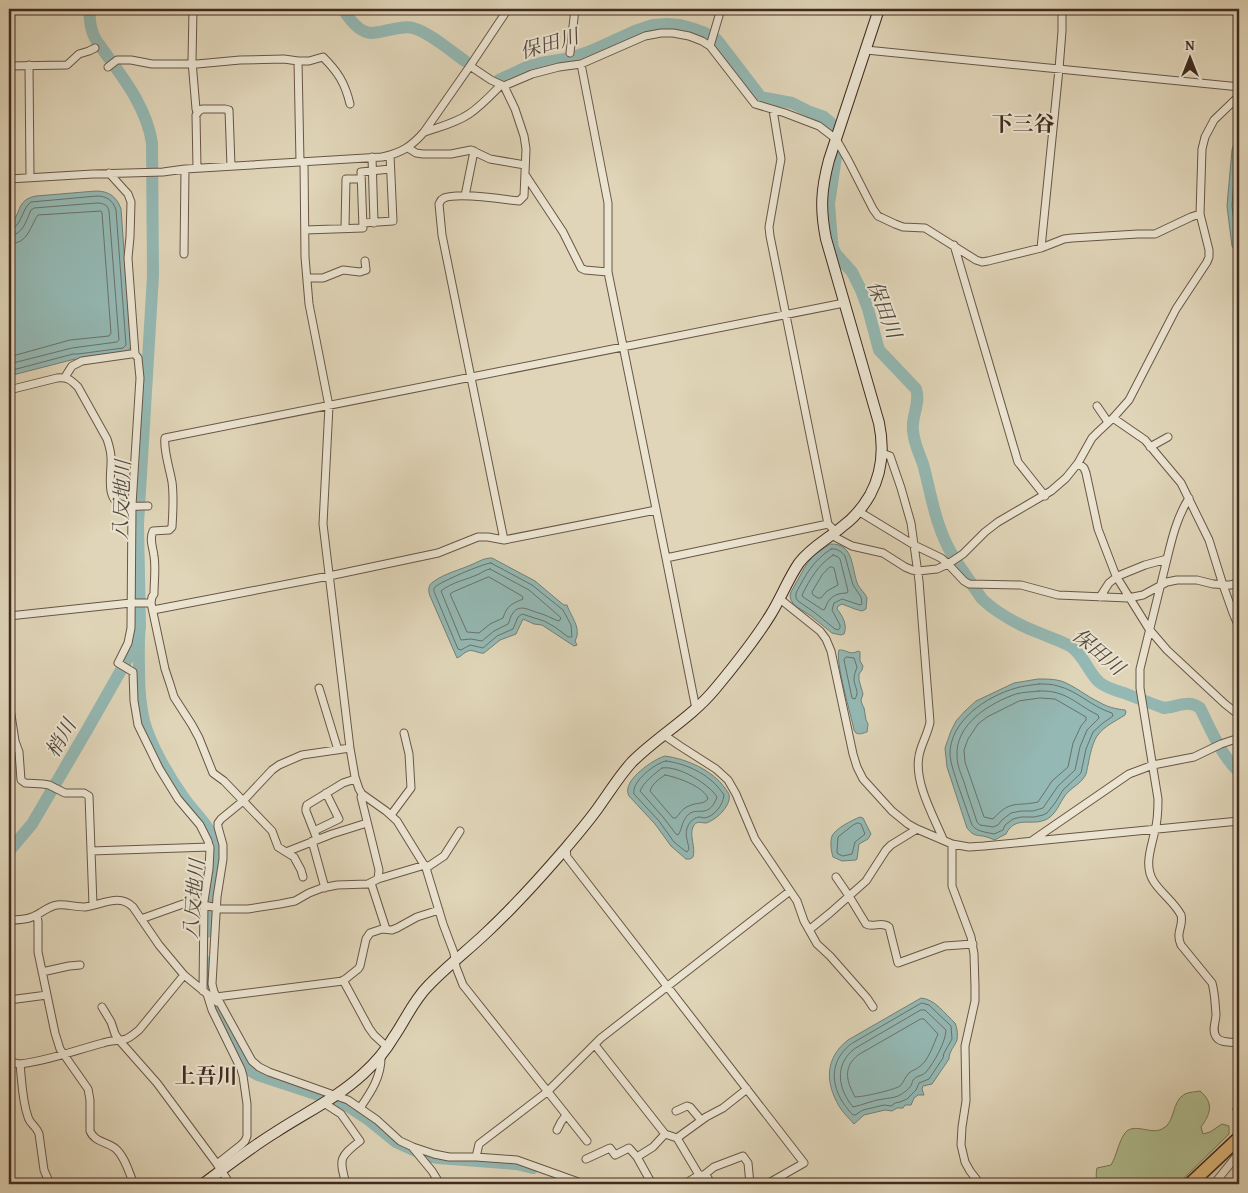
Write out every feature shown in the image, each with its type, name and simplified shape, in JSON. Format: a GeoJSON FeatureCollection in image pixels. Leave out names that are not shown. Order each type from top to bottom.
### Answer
{"type":"FeatureCollection","features":[{"type":"Feature","properties":{"kind":"highway"},"geometry":{"type":"LineString","coordinates":[[1190,1184],[1239,1138]]}},
{"type":"Feature","properties":{"kind":"street"},"geometry":{"type":"LineString","coordinates":[[193,9],[193,64],[196,109],[198,112]]}},
{"type":"Feature","properties":{"kind":"street"},"geometry":{"type":"LineString","coordinates":[[9,179],[159,172],[302,162],[372,157],[390,155],[402,151],[417,141],[424,132],[508,9]]}},
{"type":"Feature","properties":{"kind":"street"},"geometry":{"type":"LineString","coordinates":[[570,53],[575,9]]}},
{"type":"Feature","properties":{"kind":"street"},"geometry":{"type":"LineString","coordinates":[[712,40],[721,9]]}},
{"type":"Feature","properties":{"kind":"street"},"geometry":{"type":"LineString","coordinates":[[220,1167],[324,1103],[362,1074],[384,1051],[420,994],[510,910],[566,848],[631,764],[696,709],[715,689],[754,640],[780,599],[800,562],[812,549],[843,526],[870,495],[879,469],[882,453],[881,433],[826,239],[822,214],[823,182],[880,9]]}},
{"type":"Feature","properties":{"kind":"street"},"geometry":{"type":"LineString","coordinates":[[1041,248],[1059,69],[1062,9]]}},
{"type":"Feature","properties":{"kind":"street"},"geometry":{"type":"LineString","coordinates":[[424,132],[468,114],[503,85],[532,74],[581,64],[645,36],[673,33],[702,41],[712,40]]}},
{"type":"Feature","properties":{"kind":"street"},"geometry":{"type":"LineString","coordinates":[[712,40],[755,104],[819,126],[836,139],[878,216],[903,227],[925,228],[976,260],[988,261],[1072,238],[1155,234],[1200,214]]}},
{"type":"Feature","properties":{"kind":"street"},"geometry":{"type":"LineString","coordinates":[[9,66],[67,65],[79,54],[95,48]]}},
{"type":"Feature","properties":{"kind":"street"},"geometry":{"type":"LineString","coordinates":[[866,50],[1239,88]]}},
{"type":"Feature","properties":{"kind":"street"},"geometry":{"type":"LineString","coordinates":[[111,65],[120,60],[165,64],[198,64],[240,60],[284,60],[298,62],[323,57],[336,71],[342,81],[350,104]]}},
{"type":"Feature","properties":{"kind":"street"},"geometry":{"type":"LineString","coordinates":[[298,62],[308,304],[329,406],[323,524],[355,779],[362,794],[392,815],[425,867],[463,985],[587,1142]]}},
{"type":"Feature","properties":{"kind":"street"},"geometry":{"type":"LineString","coordinates":[[581,64],[608,203],[608,272],[696,709]]}},
{"type":"Feature","properties":{"kind":"street"},"geometry":{"type":"LineString","coordinates":[[29,66],[30,177]]}},
{"type":"Feature","properties":{"kind":"street"},"geometry":{"type":"LineString","coordinates":[[470,66],[491,80],[503,85],[516,109],[526,149],[524,196],[519,201],[465,196],[444,198],[439,204],[442,235],[504,540]]}},
{"type":"Feature","properties":{"kind":"street"},"geometry":{"type":"LineString","coordinates":[[773,110],[781,159],[769,227],[770,236],[828,524],[834,533],[852,546],[883,553],[905,567],[918,571],[937,569],[948,564],[963,554],[998,522],[1045,496],[1066,478],[1078,463],[1092,438],[1134,392],[1176,309],[1209,257],[1200,214],[1202,149],[1205,137],[1214,120],[1239,96]]}},
{"type":"Feature","properties":{"kind":"street"},"geometry":{"type":"LineString","coordinates":[[197,168],[196,115],[202,109],[225,108],[229,110],[231,166]]}},
{"type":"Feature","properties":{"kind":"street"},"geometry":{"type":"LineString","coordinates":[[408,148],[416,153],[423,154],[451,154],[471,150],[490,159],[525,165]]}},
{"type":"Feature","properties":{"kind":"street"},"geometry":{"type":"LineString","coordinates":[[465,196],[474,151]]}},
{"type":"Feature","properties":{"kind":"street"},"geometry":{"type":"LineString","coordinates":[[363,223],[393,221],[390,155]]}},
{"type":"Feature","properties":{"kind":"street"},"geometry":{"type":"LineString","coordinates":[[372,157],[374,223]]}},
{"type":"Feature","properties":{"kind":"street"},"geometry":{"type":"LineString","coordinates":[[184,254],[185,169]]}},
{"type":"Feature","properties":{"kind":"street"},"geometry":{"type":"LineString","coordinates":[[305,230],[363,228],[361,172],[390,169]]}},
{"type":"Feature","properties":{"kind":"street"},"geometry":{"type":"LineString","coordinates":[[109,173],[128,194],[131,202],[128,258],[135,354],[138,358],[140,378],[139,506],[133,603],[128,643],[118,663],[133,672],[134,701],[138,724],[159,768],[178,799],[200,825],[210,847],[204,905],[205,992],[241,1068],[247,1104],[248,1136],[203,1184]]}},
{"type":"Feature","properties":{"kind":"street"},"geometry":{"type":"LineString","coordinates":[[526,176],[562,232],[581,268],[608,272]]}},
{"type":"Feature","properties":{"kind":"street"},"geometry":{"type":"LineString","coordinates":[[345,228],[346,179],[361,179]]}},
{"type":"Feature","properties":{"kind":"street"},"geometry":{"type":"LineString","coordinates":[[954,245],[1018,462],[1045,496]]}},
{"type":"Feature","properties":{"kind":"street"},"geometry":{"type":"LineString","coordinates":[[307,278],[323,278],[343,270],[360,272],[366,270],[365,261]]}},
{"type":"Feature","properties":{"kind":"street"},"geometry":{"type":"LineString","coordinates":[[303,877],[294,857],[278,847],[272,832],[224,781],[213,773],[199,738],[174,697],[165,669],[150,605],[154,594],[152,531],[169,530],[172,527],[173,495],[164,443],[165,438],[844,303]]}},
{"type":"Feature","properties":{"kind":"street"},"geometry":{"type":"LineString","coordinates":[[65,377],[72,366],[82,361],[135,354]]}},
{"type":"Feature","properties":{"kind":"street"},"geometry":{"type":"LineString","coordinates":[[9,390],[65,377],[78,387],[110,446],[111,494],[119,503],[139,506]]}},
{"type":"Feature","properties":{"kind":"street"},"geometry":{"type":"LineString","coordinates":[[1097,406],[1110,420],[1145,440],[1181,483],[1209,540],[1222,585],[1239,627]]}},
{"type":"Feature","properties":{"kind":"street"},"geometry":{"type":"LineString","coordinates":[[1150,446],[1168,437]]}},
{"type":"Feature","properties":{"kind":"street"},"geometry":{"type":"LineString","coordinates":[[882,453],[890,456],[909,513],[918,571],[930,722],[929,731],[919,757],[919,770],[926,801],[943,839]]}},
{"type":"Feature","properties":{"kind":"street"},"geometry":{"type":"LineString","coordinates":[[1078,463],[1086,472],[1098,529],[1116,576],[1149,629],[1167,650],[1239,715]]}},
{"type":"Feature","properties":{"kind":"street"},"geometry":{"type":"LineString","coordinates":[[1189,498],[1176,524],[1140,669],[1140,688],[1158,799],[1156,829],[1150,851],[1149,872],[1153,881],[1181,915],[1182,923],[1178,934],[1181,944],[1212,983],[1216,1016],[1214,1032],[1216,1037],[1225,1042],[1239,1043]]}},
{"type":"Feature","properties":{"kind":"street"},"geometry":{"type":"LineString","coordinates":[[9,616],[133,603],[150,605],[329,576],[438,553],[478,537],[504,540],[656,510]]}},
{"type":"Feature","properties":{"kind":"street"},"geometry":{"type":"LineString","coordinates":[[858,511],[914,545],[941,558],[964,581],[972,584],[1021,585],[1058,595],[1130,598],[1143,595],[1170,581],[1197,580],[1222,585],[1239,583]]}},
{"type":"Feature","properties":{"kind":"street"},"geometry":{"type":"LineString","coordinates":[[666,558],[828,524]]}},
{"type":"Feature","properties":{"kind":"street"},"geometry":{"type":"LineString","coordinates":[[1100,597],[1116,576],[1167,559]]}},
{"type":"Feature","properties":{"kind":"street"},"geometry":{"type":"LineString","coordinates":[[780,599],[820,631],[829,645],[853,754],[863,779],[892,811],[917,829],[952,844],[969,847],[1239,821]]}},
{"type":"Feature","properties":{"kind":"street"},"geometry":{"type":"LineString","coordinates":[[319,688],[338,750]]}},
{"type":"Feature","properties":{"kind":"street"},"geometry":{"type":"LineString","coordinates":[[9,702],[14,741],[19,752],[21,780],[24,783],[51,786],[65,793],[84,793],[89,796],[93,905]]}},
{"type":"Feature","properties":{"kind":"street"},"geometry":{"type":"LineString","coordinates":[[392,815],[411,788],[409,754],[404,733]]}},
{"type":"Feature","properties":{"kind":"street"},"geometry":{"type":"LineString","coordinates":[[664,735],[716,769],[728,780],[755,839],[797,901],[808,930],[817,944],[830,956],[873,1007]]}},
{"type":"Feature","properties":{"kind":"street"},"geometry":{"type":"LineString","coordinates":[[1033,841],[1129,774],[1153,766],[1194,757],[1239,738]]}},
{"type":"Feature","properties":{"kind":"street"},"geometry":{"type":"LineString","coordinates":[[350,748],[302,755],[279,765],[218,823],[223,845],[223,859],[216,908],[212,984],[216,997],[252,1061],[259,1067],[348,1100],[377,1120],[400,1141],[413,1148],[449,1157],[517,1160],[584,1184]]}},
{"type":"Feature","properties":{"kind":"street"},"geometry":{"type":"LineString","coordinates":[[324,888],[314,831],[306,808],[310,802],[343,783],[355,779]]}},
{"type":"Feature","properties":{"kind":"street"},"geometry":{"type":"LineString","coordinates":[[314,831],[339,819],[326,793]]}},
{"type":"Feature","properties":{"kind":"street"},"geometry":{"type":"LineString","coordinates":[[362,794],[361,797],[379,870],[375,881],[386,929]]}},
{"type":"Feature","properties":{"kind":"street"},"geometry":{"type":"LineString","coordinates":[[286,852],[315,840],[367,823]]}},
{"type":"Feature","properties":{"kind":"street"},"geometry":{"type":"LineString","coordinates":[[808,930],[866,880],[891,845],[917,829]]}},
{"type":"Feature","properties":{"kind":"street"},"geometry":{"type":"LineString","coordinates":[[142,919],[183,904],[198,904],[219,909],[248,909],[289,903],[309,893],[337,885],[375,881],[425,867],[444,856],[460,831]]}},
{"type":"Feature","properties":{"kind":"street"},"geometry":{"type":"LineString","coordinates":[[952,844],[952,886],[970,931],[973,944],[976,987],[966,1046],[966,1101],[961,1145],[965,1162],[980,1184]]}},
{"type":"Feature","properties":{"kind":"street"},"geometry":{"type":"LineString","coordinates":[[91,851],[210,847]]}},
{"type":"Feature","properties":{"kind":"street"},"geometry":{"type":"LineString","coordinates":[[566,848],[566,857],[804,1163],[767,1184]]}},
{"type":"Feature","properties":{"kind":"street"},"geometry":{"type":"LineString","coordinates":[[836,876],[866,924],[869,926],[885,924],[888,928],[898,963],[945,946],[973,944]]}},
{"type":"Feature","properties":{"kind":"street"},"geometry":{"type":"LineString","coordinates":[[476,1157],[480,1144],[547,1092],[601,1038],[790,891]]}},
{"type":"Feature","properties":{"kind":"street"},"geometry":{"type":"LineString","coordinates":[[9,920],[32,918],[56,905],[79,907],[113,900],[129,902],[159,945],[184,975],[221,1005]]}},
{"type":"Feature","properties":{"kind":"street"},"geometry":{"type":"LineString","coordinates":[[216,997],[334,983],[343,980],[360,966],[368,936],[377,930],[392,930],[417,917],[439,910]]}},
{"type":"Feature","properties":{"kind":"street"},"geometry":{"type":"LineString","coordinates":[[37,915],[38,952],[57,1042],[88,1089],[90,1131],[92,1135],[117,1150],[134,1184]]}},
{"type":"Feature","properties":{"kind":"street"},"geometry":{"type":"LineString","coordinates":[[42,972],[80,965]]}},
{"type":"Feature","properties":{"kind":"street"},"geometry":{"type":"LineString","coordinates":[[9,1062],[29,1063],[129,1037],[139,1030],[184,975]]}},
{"type":"Feature","properties":{"kind":"street"},"geometry":{"type":"LineString","coordinates":[[343,980],[384,1051],[379,1076],[360,1108]]}},
{"type":"Feature","properties":{"kind":"street"},"geometry":{"type":"LineString","coordinates":[[9,1000],[46,995]]}},
{"type":"Feature","properties":{"kind":"street"},"geometry":{"type":"LineString","coordinates":[[102,1007],[119,1040],[157,1083],[220,1167],[228,1184]]}},
{"type":"Feature","properties":{"kind":"street"},"geometry":{"type":"LineString","coordinates":[[594,1045],[666,1134],[677,1138],[702,1175],[708,1178],[710,1184]]}},
{"type":"Feature","properties":{"kind":"street"},"geometry":{"type":"LineString","coordinates":[[20,1064],[23,1097],[28,1118],[39,1134],[44,1170],[50,1184]]}},
{"type":"Feature","properties":{"kind":"street"},"geometry":{"type":"LineString","coordinates":[[677,1138],[723,1108],[747,1089]]}},
{"type":"Feature","properties":{"kind":"street"},"geometry":{"type":"LineString","coordinates":[[324,1103],[341,1114],[360,1141],[342,1157],[346,1184]]}},
{"type":"Feature","properties":{"kind":"street"},"geometry":{"type":"LineString","coordinates":[[676,1111],[683,1106],[690,1107],[702,1120]]}},
{"type":"Feature","properties":{"kind":"street"},"geometry":{"type":"LineString","coordinates":[[557,1130],[566,1116]]}},
{"type":"Feature","properties":{"kind":"street"},"geometry":{"type":"LineString","coordinates":[[637,1156],[653,1147],[666,1134]]}},
{"type":"Feature","properties":{"kind":"street"},"geometry":{"type":"LineString","coordinates":[[413,1148],[440,1184]]}},
{"type":"Feature","properties":{"kind":"street"},"geometry":{"type":"LineString","coordinates":[[586,1159],[610,1148],[615,1155],[629,1148],[637,1156],[652,1184]]}},
{"type":"Feature","properties":{"kind":"street"},"geometry":{"type":"LineString","coordinates":[[1214,1184],[1239,1153]]}},
{"type":"Feature","properties":{"kind":"street"},"geometry":{"type":"LineString","coordinates":[[685,1184],[714,1167],[743,1156],[748,1162],[750,1184]]}},
{"type":"Feature","properties":{"kind":"green space"},"geometry":{"type":"Polygon","coordinates":[[[1200,1091],[1210,1108],[1201,1127],[1203,1134],[1222,1124],[1229,1126],[1229,1134],[1178,1184],[1100,1184],[1097,1181],[1097,1168],[1111,1165],[1125,1133],[1138,1128],[1153,1131],[1162,1129],[1170,1122],[1177,1102],[1181,1097],[1187,1093],[1200,1091]]]}},
{"type":"Feature","properties":{"kind":"water"},"geometry":{"type":"Polygon","coordinates":[[[1239,134],[1239,254],[1232,246],[1227,206],[1232,150],[1239,134]]]}},
{"type":"Feature","properties":{"kind":"water"},"geometry":{"type":"Polygon","coordinates":[[[96,191],[105,192],[112,196],[121,209],[131,347],[127,352],[75,359],[9,376],[9,226],[22,204],[29,198],[96,191]]]}},
{"type":"Feature","properties":{"kind":"water"},"geometry":{"type":"Polygon","coordinates":[[[830,544],[838,545],[848,552],[858,585],[867,598],[866,609],[862,611],[842,604],[838,606],[837,609],[845,624],[844,634],[841,635],[832,633],[794,605],[790,596],[806,565],[813,556],[830,544]]]}},
{"type":"Feature","properties":{"kind":"water"},"geometry":{"type":"Polygon","coordinates":[[[492,558],[535,581],[564,605],[567,605],[577,627],[575,641],[577,645],[574,646],[542,625],[523,619],[516,634],[500,640],[484,653],[470,651],[457,658],[430,596],[429,586],[448,574],[482,560],[492,558]]]}},
{"type":"Feature","properties":{"kind":"water"},"geometry":{"type":"Polygon","coordinates":[[[839,650],[850,653],[860,652],[860,661],[863,666],[859,674],[863,694],[861,700],[868,724],[867,732],[861,734],[856,733],[854,730],[841,676],[839,650]]]}},
{"type":"Feature","properties":{"kind":"water"},"geometry":{"type":"Polygon","coordinates":[[[1038,679],[1056,680],[1066,683],[1094,700],[1125,710],[1125,715],[1097,736],[1092,746],[1085,776],[1070,790],[1050,817],[1038,822],[1015,824],[1006,834],[995,840],[974,834],[967,828],[947,767],[945,748],[951,731],[956,721],[976,701],[1014,683],[1038,679]]]}},
{"type":"Feature","properties":{"kind":"water"},"geometry":{"type":"Polygon","coordinates":[[[665,756],[698,766],[720,782],[729,794],[727,806],[718,816],[706,823],[694,825],[692,834],[694,853],[690,859],[686,859],[671,846],[655,824],[629,796],[628,792],[630,783],[638,773],[649,764],[665,756]]]}},
{"type":"Feature","properties":{"kind":"water"},"geometry":{"type":"Polygon","coordinates":[[[860,817],[863,818],[871,834],[868,839],[859,844],[857,859],[842,861],[833,857],[831,844],[834,833],[844,825],[860,817]]]}},
{"type":"Feature","properties":{"kind":"water"},"geometry":{"type":"Polygon","coordinates":[[[921,998],[931,1001],[955,1023],[957,1040],[949,1059],[932,1084],[923,1086],[924,1095],[918,1095],[914,1098],[911,1105],[905,1105],[903,1108],[897,1108],[892,1111],[885,1110],[864,1115],[854,1124],[841,1109],[834,1097],[830,1079],[831,1062],[840,1047],[848,1040],[921,998]]]}},
{"type":"Feature","properties":{"kind":"waterway","name":"八反地川"},"geometry":{"type":"LineString","coordinates":[[89,9],[94,36],[130,88],[144,115],[152,143],[153,276],[138,524],[140,690],[144,721],[156,751],[178,790],[210,832],[215,845],[216,865],[208,902],[207,932]]}},
{"type":"Feature","properties":{"kind":"waterway","name":"保田川"},"geometry":{"type":"LineString","coordinates":[[343,9],[354,24],[366,32],[374,33],[404,27],[413,28],[433,38],[465,61]]}},
{"type":"Feature","properties":{"kind":"waterway","name":"保田川"},"geometry":{"type":"LineString","coordinates":[[499,80],[527,67],[571,58],[591,51],[653,25],[680,25],[705,33],[717,40],[760,96],[792,103],[824,117],[831,123],[834,132]]}},
{"type":"Feature","properties":{"kind":"waterway","name":"保田川"},"geometry":{"type":"LineString","coordinates":[[837,150],[829,204],[833,248],[852,272],[861,290],[879,350],[916,389],[917,399],[913,425],[914,440],[923,464],[942,534],[953,556]]}},
{"type":"Feature","properties":{"kind":"waterway","name":"保田川"},"geometry":{"type":"LineString","coordinates":[[956,561],[982,599],[989,605],[1018,624],[1070,646],[1079,654],[1095,678],[1105,686],[1164,708],[1187,704],[1196,705],[1200,708],[1222,750],[1239,772]]}},
{"type":"Feature","properties":{"kind":"waterway","name":"梢川"},"geometry":{"type":"LineString","coordinates":[[9,851],[32,824],[137,642]]}},
{"type":"Feature","properties":{"kind":"waterway","name":"八反地川"},"geometry":{"type":"LineString","coordinates":[[206,962],[207,989]]}},
{"type":"Feature","properties":{"kind":"waterway","name":"八反地川"},"geometry":{"type":"LineString","coordinates":[[216,1010],[241,1061],[258,1075],[343,1103],[369,1120],[396,1142],[427,1156],[516,1164],[533,1168]]}},
{"type":"Feature","properties":{"kind":"district","name":"下三谷"},"geometry":{"type":"Point","coordinates":[1023,123]}},
{"type":"Feature","properties":{"kind":"district","name":"上吾川"},"geometry":{"type":"Point","coordinates":[206,1075]}}]}
